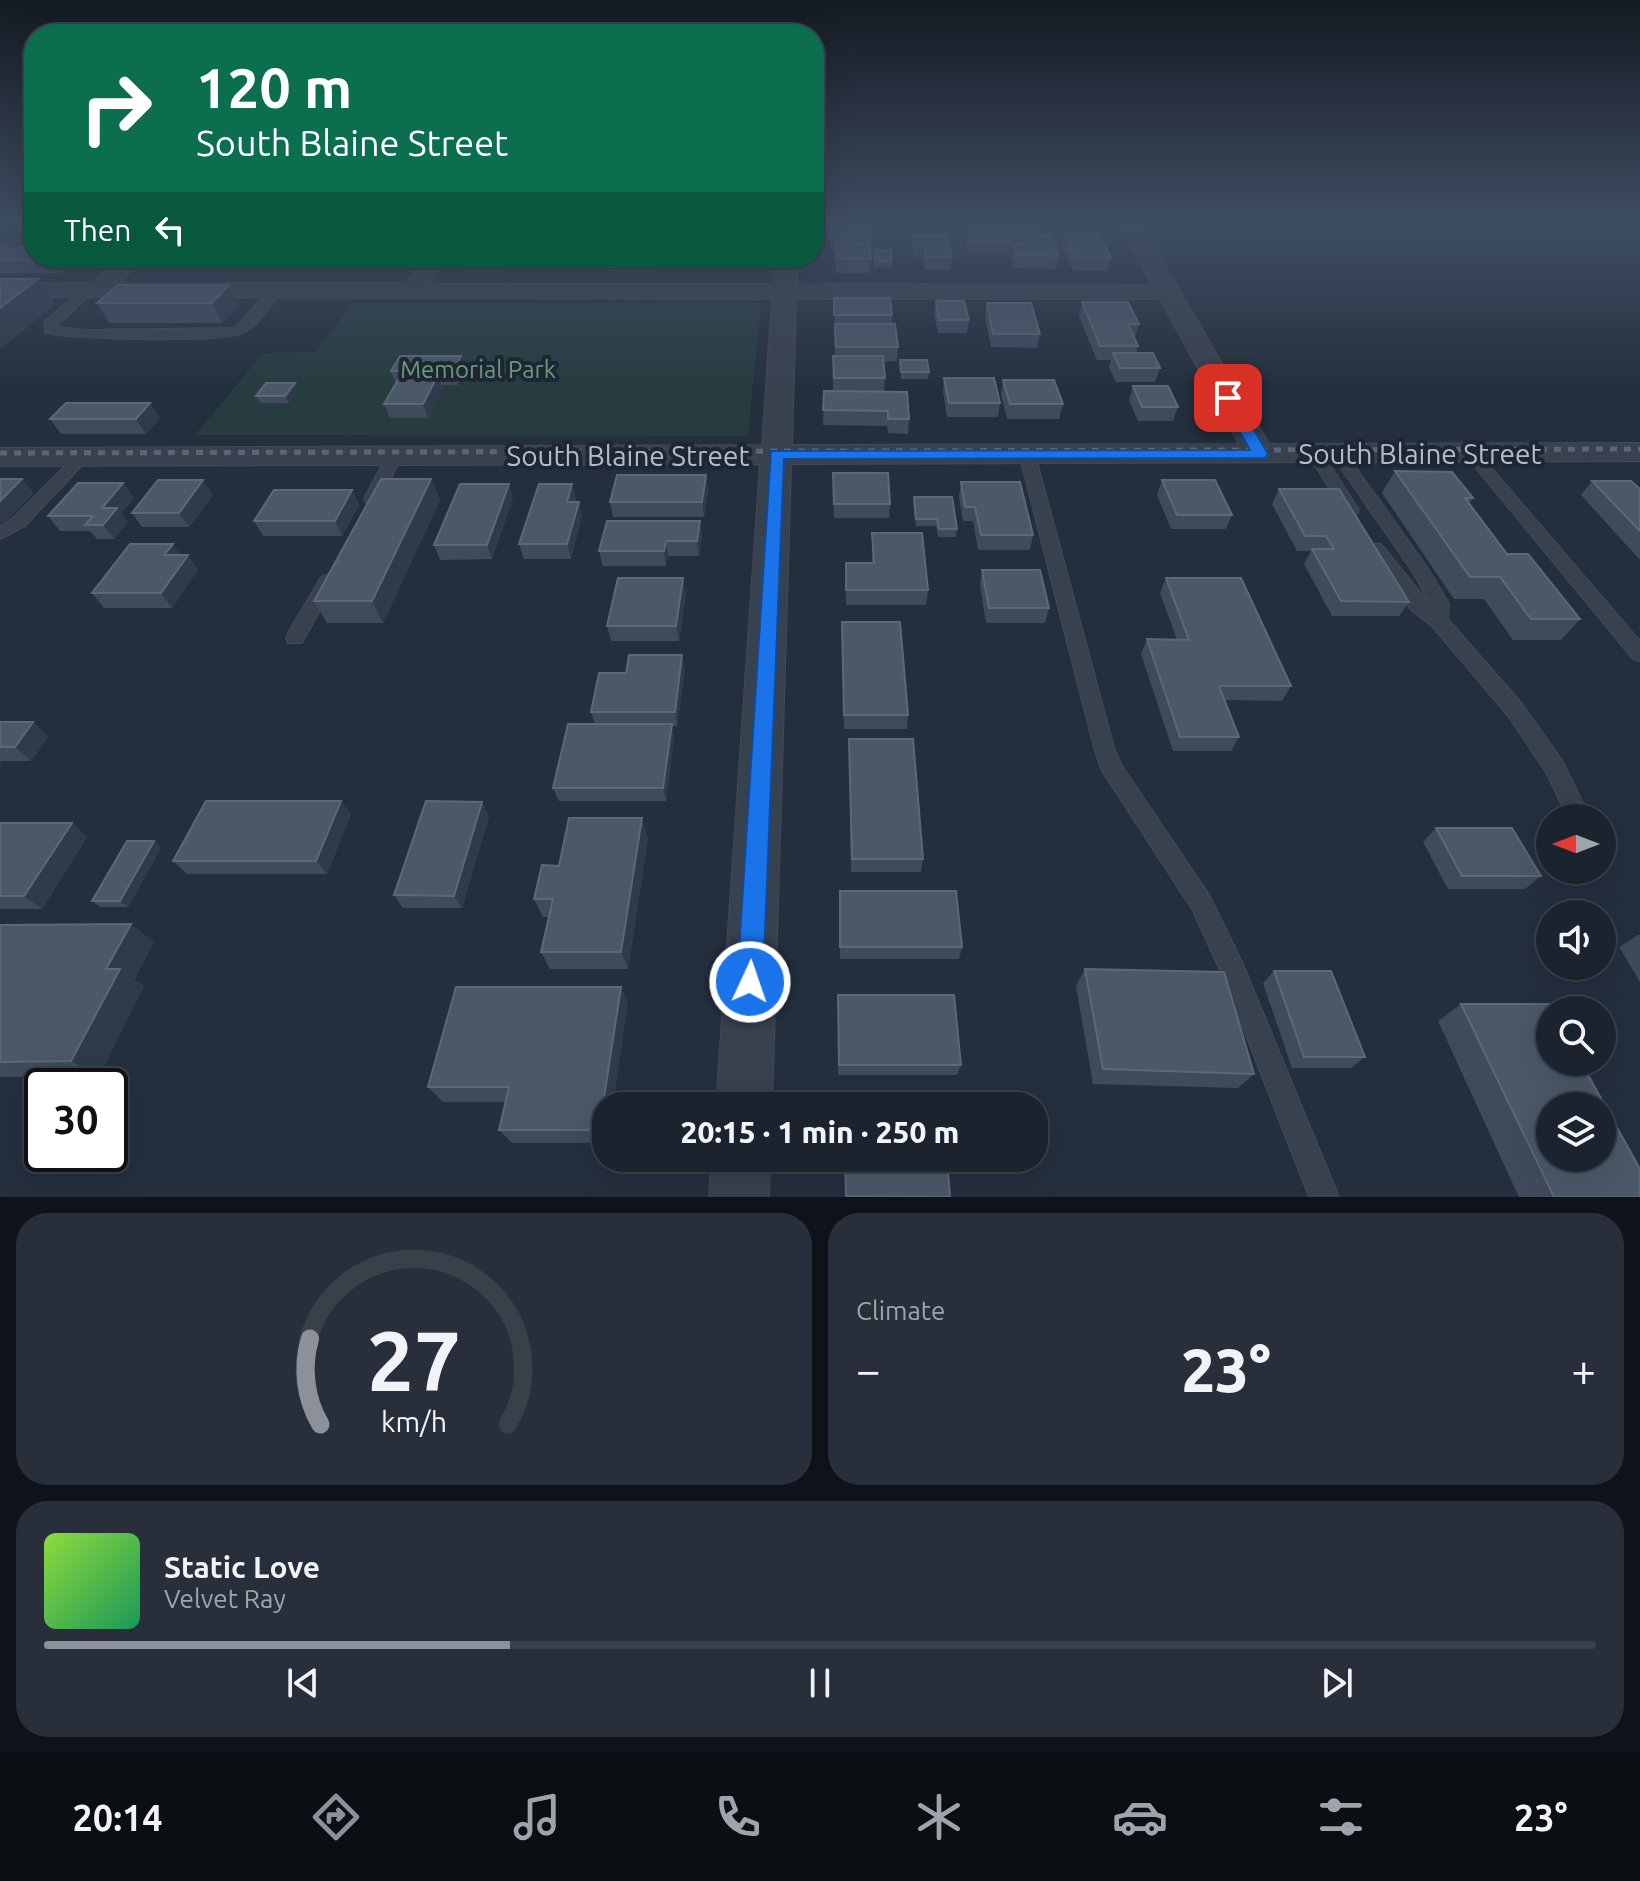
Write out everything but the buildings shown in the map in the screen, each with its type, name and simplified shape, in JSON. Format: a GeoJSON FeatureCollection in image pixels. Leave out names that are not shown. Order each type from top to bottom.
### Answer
{"type":"FeatureCollection","features":[{"type":"Feature","properties":{"kind":"street"},"geometry":{"type":"LineString","coordinates":[[92,290],[105,280]]}},
{"type":"Feature","properties":{"kind":"street"},"geometry":{"type":"LineString","coordinates":[[414,290],[421,280]]}},
{"type":"Feature","properties":{"kind":"street"},"geometry":{"type":"LineString","coordinates":[[745,1092],[785,280]]}},
{"type":"Feature","properties":{"kind":"street"},"geometry":{"type":"LineString","coordinates":[[1161,280],[1260,454]]}},
{"type":"Feature","properties":{"kind":"street"},"geometry":{"type":"LineString","coordinates":[[0,290],[1168,292]]}},
{"type":"Feature","properties":{"kind":"street","name":"South Blaine Street"},"geometry":{"type":"LineString","coordinates":[[0,457],[1640,452]]}},
{"type":"Feature","properties":{"kind":"street"},"geometry":{"type":"LineString","coordinates":[[739,1197],[740,1172]]}},
{"type":"Feature","properties":{"kind":"lane"},"geometry":{"type":"LineString","coordinates":[[92,290],[49,324],[50,330],[86,334],[239,331],[276,290]]}},
{"type":"Feature","properties":{"kind":"lane"},"geometry":{"type":"LineString","coordinates":[[1471,453],[1640,654]]}},
{"type":"Feature","properties":{"kind":"lane"},"geometry":{"type":"LineString","coordinates":[[1027,454],[1105,751],[1113,771],[1200,901],[1234,973],[1324,1197]]}},
{"type":"Feature","properties":{"kind":"lane"},"geometry":{"type":"LineString","coordinates":[[1328,454],[1362,528],[1418,606],[1439,621],[1516,711],[1555,768],[1572,804]]}},
{"type":"Feature","properties":{"kind":"lane"},"geometry":{"type":"LineString","coordinates":[[1328,454],[1421,571],[1440,604],[1439,621]]}},
{"type":"Feature","properties":{"kind":"lane"},"geometry":{"type":"LineString","coordinates":[[359,521],[395,455]]}},
{"type":"Feature","properties":{"kind":"lane"},"geometry":{"type":"LineString","coordinates":[[0,533],[19,522],[83,456]]}},
{"type":"Feature","properties":{"kind":"lane"},"geometry":{"type":"LineString","coordinates":[[295,638],[338,560]]}},
{"type":"Feature","properties":{"kind":"green space","name":"Memorial Park"},"geometry":{"type":"Polygon","coordinates":[[[354,302],[761,303],[748,436],[195,435],[263,353],[316,352],[354,302]]]}},
{"type":"Feature","properties":{"kind":"railway"},"geometry":{"type":"LineString","coordinates":[[0,453],[1640,449]]}},
{"type":"Feature","properties":{"kind":"route"},"geometry":{"type":"LineString","coordinates":[[750,982],[776,454],[1260,454],[1228,398]]}}]}
